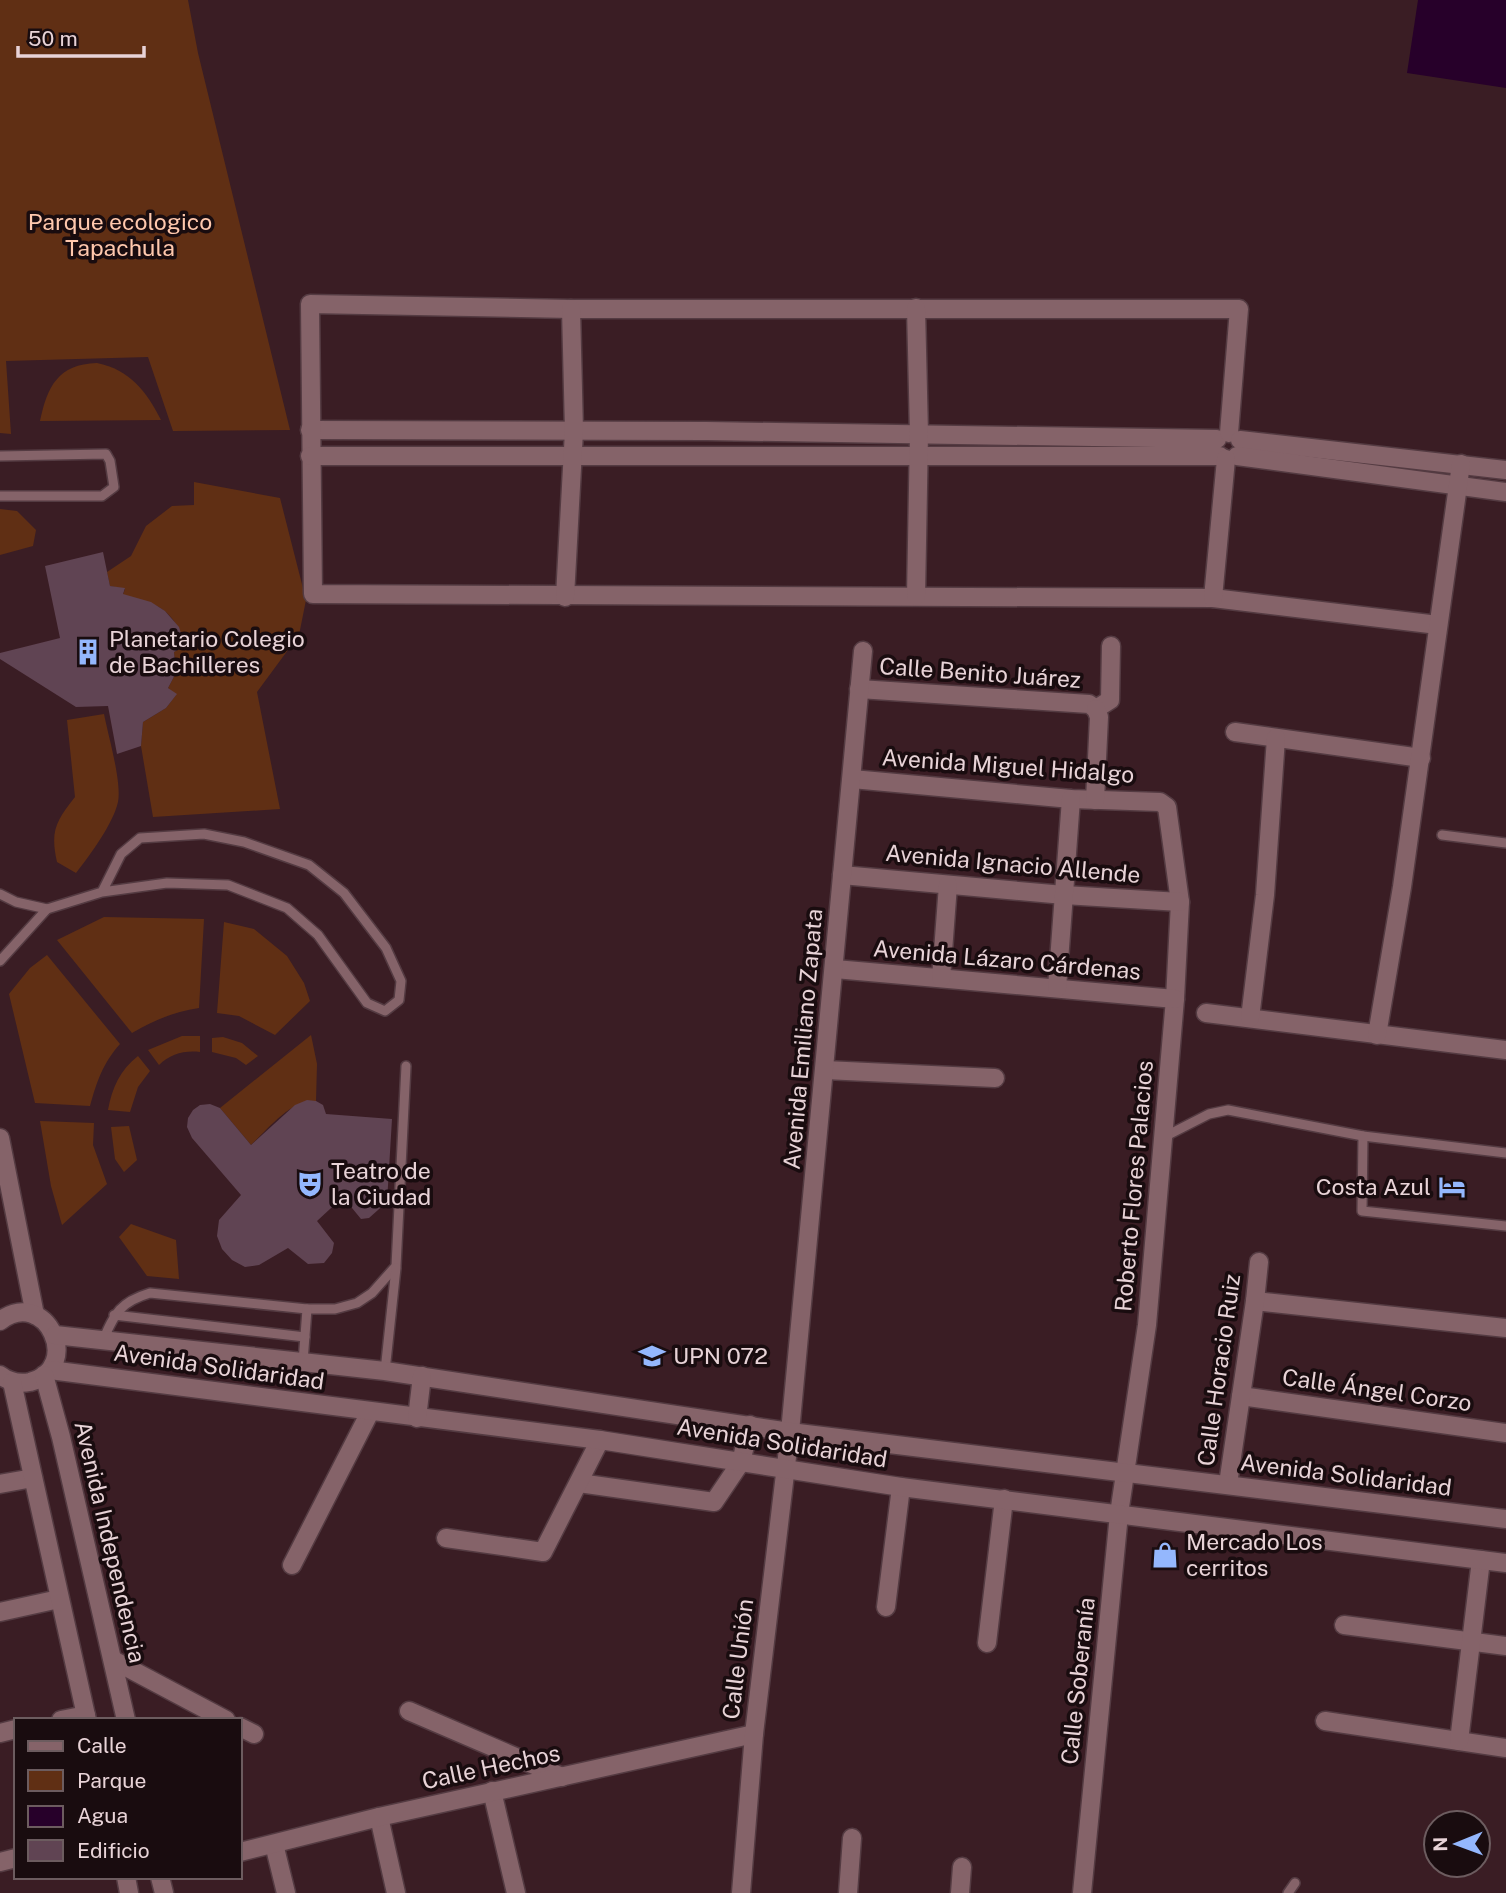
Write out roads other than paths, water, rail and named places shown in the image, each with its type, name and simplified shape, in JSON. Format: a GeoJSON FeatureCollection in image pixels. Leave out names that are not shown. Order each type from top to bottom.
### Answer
{"type":"FeatureCollection","features":[{"type":"Feature","properties":{"kind":"street"},"geometry":{"type":"LineString","coordinates":[[1213,598],[1239,309],[571,309],[310,304],[313,594],[1213,598],[1438,625]]}},
{"type":"Feature","properties":{"kind":"street"},"geometry":{"type":"LineString","coordinates":[[916,308],[919,434],[916,596]]}},
{"type":"Feature","properties":{"kind":"street"},"geometry":{"type":"LineString","coordinates":[[565,597],[574,431],[571,309]]}},
{"type":"Feature","properties":{"kind":"street"},"geometry":{"type":"LineString","coordinates":[[310,430],[919,434],[1228,447],[1461,464],[1506,470]]}},
{"type":"Feature","properties":{"kind":"street"},"geometry":{"type":"LineString","coordinates":[[310,456],[710,458],[1228,447],[1506,492]]}},
{"type":"Feature","properties":{"kind":"street"},"geometry":{"type":"LineString","coordinates":[[1377,1035],[1421,758],[1461,464]]}},
{"type":"Feature","properties":{"kind":"street"},"geometry":{"type":"LineString","coordinates":[[1095,800],[1100,717],[1096,709],[1110,700],[1111,646]]}},
{"type":"Feature","properties":{"kind":"street","name":"Avenida Emiliano Zapata"},"geometry":{"type":"LineString","coordinates":[[790,1432],[863,650]]}},
{"type":"Feature","properties":{"kind":"street","name":"Calle Benito Juárez"},"geometry":{"type":"LineString","coordinates":[[859,689],[1089,704],[1096,709]]}},
{"type":"Feature","properties":{"kind":"street"},"geometry":{"type":"LineString","coordinates":[[1235,732],[1421,758]]}},
{"type":"Feature","properties":{"kind":"street"},"geometry":{"type":"LineString","coordinates":[[1250,1018],[1265,895],[1276,738]]}},
{"type":"Feature","properties":{"kind":"street","name":"Avenida Miguel Hidalgo"},"geometry":{"type":"LineString","coordinates":[[852,779],[1071,799],[1160,802],[1167,807],[1180,902]]}},
{"type":"Feature","properties":{"kind":"street"},"geometry":{"type":"LineString","coordinates":[[1057,988],[1071,799]]}},
{"type":"Feature","properties":{"kind":"street","name":"Avenida Ignacio Allende"},"geometry":{"type":"LineString","coordinates":[[842,875],[1064,895],[1180,902]]}},
{"type":"Feature","properties":{"kind":"street"},"geometry":{"type":"LineString","coordinates":[[941,978],[948,885]]}},
{"type":"Feature","properties":{"kind":"street","name":"Roberto Flores Palacios"},"geometry":{"type":"LineString","coordinates":[[1125,1473],[1147,1325],[1175,999],[1180,902]]}},
{"type":"Feature","properties":{"kind":"street","name":"Avenida Lázaro Cárdenas"},"geometry":{"type":"LineString","coordinates":[[835,969],[1175,999]]}},
{"type":"Feature","properties":{"kind":"street"},"geometry":{"type":"LineString","coordinates":[[1206,1013],[1506,1051]]}},
{"type":"Feature","properties":{"kind":"street"},"geometry":{"type":"LineString","coordinates":[[824,1070],[995,1078]]}},
{"type":"Feature","properties":{"kind":"street"},"geometry":{"type":"LineString","coordinates":[[0,1138],[34,1315]]}},
{"type":"Feature","properties":{"kind":"street","name":"Calle Horacio Ruiz"},"geometry":{"type":"LineString","coordinates":[[1228,1484],[1259,1262]]}},
{"type":"Feature","properties":{"kind":"street"},"geometry":{"type":"LineString","coordinates":[[1255,1301],[1506,1328]]}},
{"type":"Feature","properties":{"kind":"street"},"geometry":{"type":"LineString","coordinates":[[0,1321],[15,1314],[34,1315],[50,1327],[57,1347],[55,1359],[47,1372]]}},
{"type":"Feature","properties":{"kind":"street","name":"Avenida Solidaridad"},"geometry":{"type":"LineString","coordinates":[[55,1335],[385,1371],[790,1432],[1506,1520]]}},
{"type":"Feature","properties":{"kind":"street","name":"Avenida Solidaridad"},"geometry":{"type":"LineString","coordinates":[[6,1378],[23,1383],[35,1381],[47,1372],[600,1440],[901,1486],[1506,1563]]}},
{"type":"Feature","properties":{"kind":"street","name":"Avenida Independencia"},"geometry":{"type":"LineString","coordinates":[[47,1372],[126,1718]]}},
{"type":"Feature","properties":{"kind":"street"},"geometry":{"type":"LineString","coordinates":[[417,1418],[422,1376]]}},
{"type":"Feature","properties":{"kind":"street"},"geometry":{"type":"LineString","coordinates":[[6,1378],[33,1478],[87,1717]]}},
{"type":"Feature","properties":{"kind":"street","name":"Calle Ángel Corzo"},"geometry":{"type":"LineString","coordinates":[[1241,1396],[1506,1433]]}},
{"type":"Feature","properties":{"kind":"street"},"geometry":{"type":"LineString","coordinates":[[292,1565],[370,1412]]}},
{"type":"Feature","properties":{"kind":"street"},"geometry":{"type":"LineString","coordinates":[[579,1483],[714,1502],[741,1462],[750,1426]]}},
{"type":"Feature","properties":{"kind":"street","name":"Calle Unión"},"geometry":{"type":"LineString","coordinates":[[740,1893],[754,1734],[790,1432]]}},
{"type":"Feature","properties":{"kind":"street"},"geometry":{"type":"LineString","coordinates":[[446,1538],[543,1552],[600,1440]]}},
{"type":"Feature","properties":{"kind":"street","name":"Calle Soberanía"},"geometry":{"type":"LineString","coordinates":[[1082,1893],[1125,1473]]}},
{"type":"Feature","properties":{"kind":"street"},"geometry":{"type":"LineString","coordinates":[[0,1484],[33,1478]]}},
{"type":"Feature","properties":{"kind":"street"},"geometry":{"type":"LineString","coordinates":[[886,1607],[901,1486]]}},
{"type":"Feature","properties":{"kind":"street"},"geometry":{"type":"LineString","coordinates":[[987,1643],[1004,1499]]}},
{"type":"Feature","properties":{"kind":"street"},"geometry":{"type":"LineString","coordinates":[[1459,1741],[1481,1560]]}},
{"type":"Feature","properties":{"kind":"street"},"geometry":{"type":"LineString","coordinates":[[0,1612],[59,1599]]}},
{"type":"Feature","properties":{"kind":"street"},"geometry":{"type":"LineString","coordinates":[[1344,1625],[1506,1646]]}},
{"type":"Feature","properties":{"kind":"street"},"geometry":{"type":"LineString","coordinates":[[113,1660],[222,1718]]}},
{"type":"Feature","properties":{"kind":"street"},"geometry":{"type":"LineString","coordinates":[[409,1711],[562,1777]]}},
{"type":"Feature","properties":{"kind":"street"},"geometry":{"type":"LineString","coordinates":[[1325,1721],[1506,1748]]}},
{"type":"Feature","properties":{"kind":"street","name":"Calle Hechos"},"geometry":{"type":"LineString","coordinates":[[242,1852],[379,1817],[754,1734]]}},
{"type":"Feature","properties":{"kind":"street"},"geometry":{"type":"LineString","coordinates":[[492,1791],[516,1893]]}},
{"type":"Feature","properties":{"kind":"street"},"geometry":{"type":"LineString","coordinates":[[379,1817],[396,1893]]}},
{"type":"Feature","properties":{"kind":"street"},"geometry":{"type":"LineString","coordinates":[[848,1893],[852,1838]]}},
{"type":"Feature","properties":{"kind":"street"},"geometry":{"type":"LineString","coordinates":[[274,1844],[286,1893]]}},
{"type":"Feature","properties":{"kind":"street"},"geometry":{"type":"LineString","coordinates":[[960,1893],[962,1867]]}},
{"type":"Feature","properties":{"kind":"lane"},"geometry":{"type":"LineString","coordinates":[[0,456],[106,454],[110,461],[114,487],[102,496],[0,496]]}},
{"type":"Feature","properties":{"kind":"lane"},"geometry":{"type":"LineString","coordinates":[[0,894],[16,902],[47,909],[102,892],[167,883],[228,885],[287,908],[318,935],[367,1003],[385,1011],[399,1000],[401,981],[386,948],[344,893],[309,865],[244,842],[204,834],[140,838],[121,854],[102,892]]}},
{"type":"Feature","properties":{"kind":"lane"},"geometry":{"type":"LineString","coordinates":[[1442,835],[1506,843]]}},
{"type":"Feature","properties":{"kind":"lane"},"geometry":{"type":"LineString","coordinates":[[0,961],[47,909]]}},
{"type":"Feature","properties":{"kind":"lane"},"geometry":{"type":"LineString","coordinates":[[385,1371],[396,1266],[406,1066]]}},
{"type":"Feature","properties":{"kind":"lane"},"geometry":{"type":"LineString","coordinates":[[1163,1138],[1209,1114],[1228,1110],[1363,1136],[1506,1153]]}},
{"type":"Feature","properties":{"kind":"lane"},"geometry":{"type":"LineString","coordinates":[[1363,1136],[1362,1211],[1506,1226]]}},
{"type":"Feature","properties":{"kind":"lane"},"geometry":{"type":"LineString","coordinates":[[103,1340],[114,1315],[130,1300],[150,1293],[307,1309],[335,1308],[357,1303],[372,1293],[396,1266]]}},
{"type":"Feature","properties":{"kind":"lane"},"geometry":{"type":"LineString","coordinates":[[303,1362],[307,1309]]}},
{"type":"Feature","properties":{"kind":"lane"},"geometry":{"type":"LineString","coordinates":[[114,1315],[305,1337]]}},
{"type":"Feature","properties":{"kind":"lane"},"geometry":{"type":"LineString","coordinates":[[1288,1893],[1295,1883]]}},
{"type":"Feature","properties":{"kind":"water"},"geometry":{"type":"Polygon","coordinates":[[[1418,0],[1506,0],[1506,88],[1407,73],[1418,0]]]}},
{"type":"Feature","properties":{"kind":"place","name":"Planetario Colegio de Bachilleres"},"geometry":{"type":"Point","coordinates":[88,652]}},
{"type":"Feature","properties":{"kind":"place","name":"Teatro de la Ciudad"},"geometry":{"type":"Point","coordinates":[310,1184]}},
{"type":"Feature","properties":{"kind":"place","name":"Costa Azul"},"geometry":{"type":"Point","coordinates":[1452,1187]}},
{"type":"Feature","properties":{"kind":"place","name":"UPN 072"},"geometry":{"type":"Point","coordinates":[652,1356]}},
{"type":"Feature","properties":{"kind":"place","name":"Mercado Los cerritos"},"geometry":{"type":"Point","coordinates":[1165,1555]}},
{"type":"Feature","properties":{"kind":"park label","name":"Parque ecologico Tapachula"},"geometry":{"type":"Point","coordinates":[120,235]}}]}
